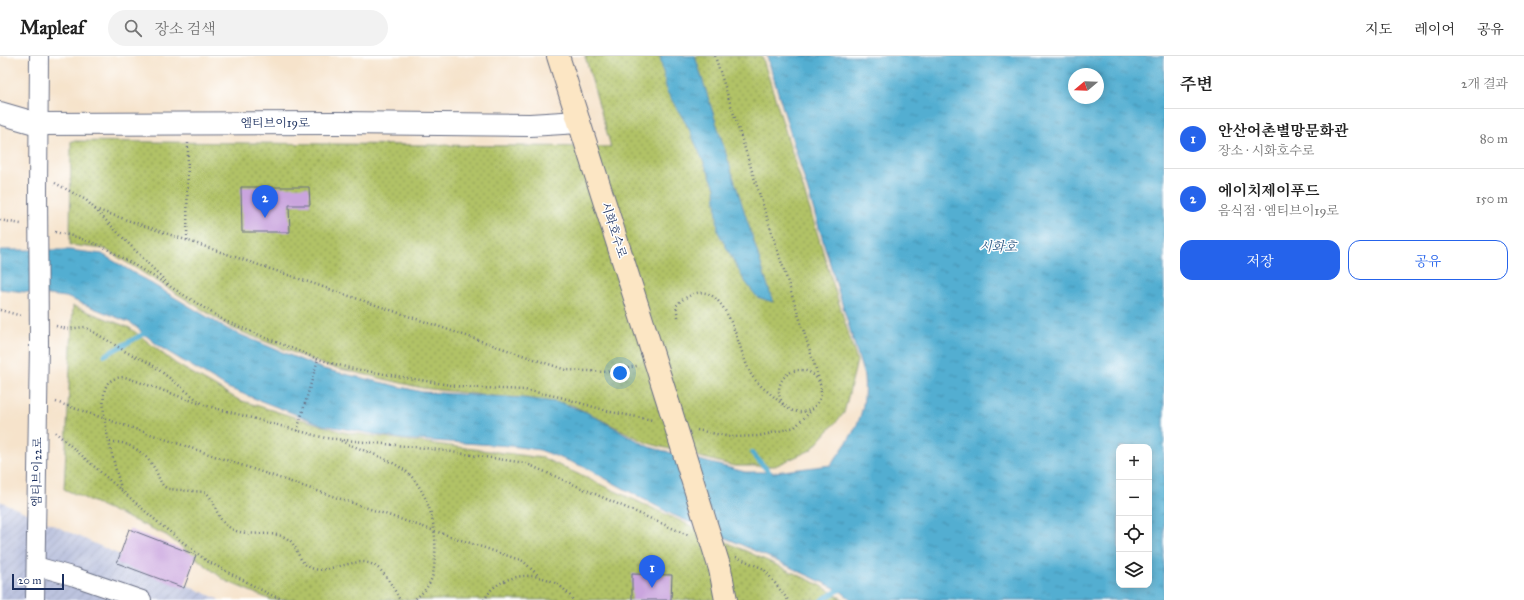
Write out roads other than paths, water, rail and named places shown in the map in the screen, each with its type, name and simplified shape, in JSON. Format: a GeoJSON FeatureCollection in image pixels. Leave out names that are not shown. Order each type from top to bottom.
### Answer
{"type":"FeatureCollection","features":[{"type":"Feature","properties":{"kind":"main road","name":"시화호수로"},"geometry":{"type":"LineString","coordinates":[[558,56],[579,122],[663,413],[728,562],[726,600]]}},
{"type":"Feature","properties":{"kind":"street"},"geometry":{"type":"LineString","coordinates":[[38,124],[39,56]]}},
{"type":"Feature","properties":{"kind":"street","name":"엠티브이19로"},"geometry":{"type":"LineString","coordinates":[[0,113],[38,124],[339,123],[530,125],[579,122]]}},
{"type":"Feature","properties":{"kind":"street","name":"엠티브이22로"},"geometry":{"type":"LineString","coordinates":[[35,600],[39,343],[38,124]]}},
{"type":"Feature","properties":{"kind":"street"},"geometry":{"type":"LineString","coordinates":[[36,566],[75,577],[142,600]]}},
{"type":"Feature","properties":{"kind":"water"},"geometry":{"type":"Polygon","coordinates":[[[660,56],[695,56],[773,302],[757,297],[744,280],[718,232],[715,187],[688,127],[667,92],[660,56]]]}},
{"type":"Feature","properties":{"kind":"water","name":"시화호"},"geometry":{"type":"Polygon","coordinates":[[[767,56],[1164,56],[1164,600],[852,600],[839,590],[671,514],[584,467],[540,450],[511,446],[402,439],[323,425],[228,388],[160,347],[131,323],[66,297],[0,289],[0,250],[69,250],[102,254],[229,330],[323,369],[422,392],[523,398],[562,403],[586,412],[649,447],[745,472],[775,472],[831,465],[857,424],[861,414],[864,376],[767,56]]]}},
{"type":"Feature","properties":{"kind":"waterway"},"geometry":{"type":"LineString","coordinates":[[105,355],[149,331]]}},
{"type":"Feature","properties":{"kind":"waterway"},"geometry":{"type":"LineString","coordinates":[[752,453],[769,472]]}},
{"type":"Feature","properties":{"kind":"waterway"},"geometry":{"type":"LineString","coordinates":[[822,600],[839,590]]}},
{"type":"Feature","properties":{"kind":"place","name":"에이치제이푸드"},"geometry":{"type":"Point","coordinates":[265,218]}},
{"type":"Feature","properties":{"kind":"place","name":"안산어촌별망문화관"},"geometry":{"type":"Point","coordinates":[652,588]}}]}
